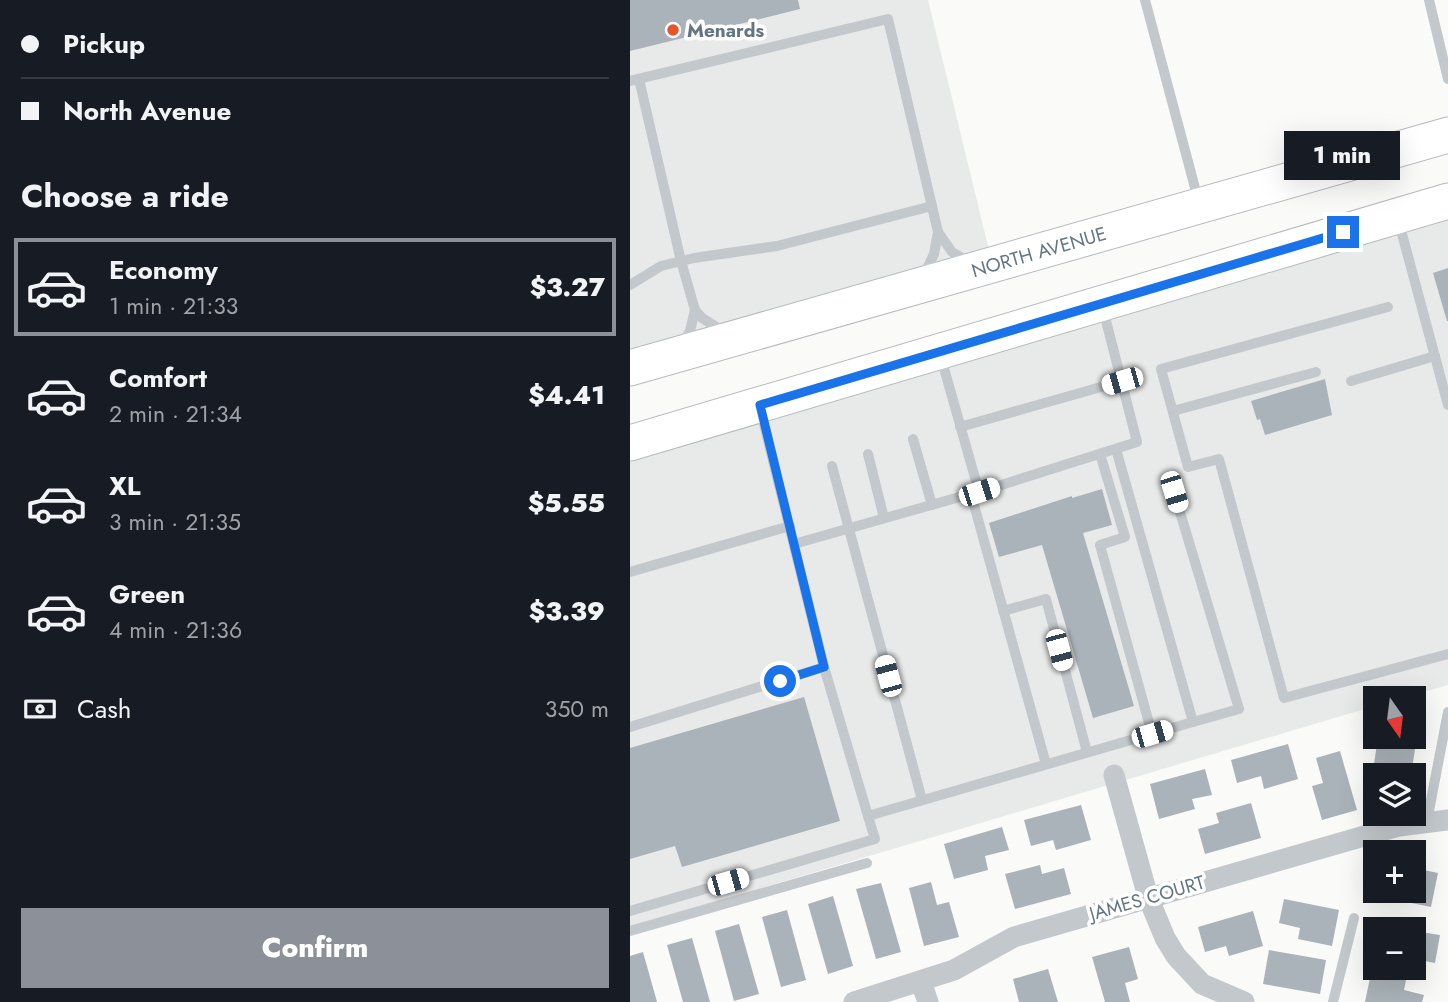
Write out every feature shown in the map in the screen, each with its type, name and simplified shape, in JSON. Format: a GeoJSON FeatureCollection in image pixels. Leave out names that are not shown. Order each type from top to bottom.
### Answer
{"type":"FeatureCollection","features":[{"type":"Feature","properties":{"kind":"main road","name":"NORTH AVENUE"},"geometry":{"type":"LineString","coordinates":[[630,368],[1448,135]]}},
{"type":"Feature","properties":{"kind":"main road"},"geometry":{"type":"LineString","coordinates":[[630,443],[1448,201]]}},
{"type":"Feature","properties":{"kind":"street"},"geometry":{"type":"LineString","coordinates":[[1114,775],[1149,897],[1165,938],[1202,984],[1244,1002]]}},
{"type":"Feature","properties":{"kind":"street","name":"JAMES COURT"},"geometry":{"type":"LineString","coordinates":[[855,1002],[924,992],[954,970],[1014,937],[1399,826],[1437,821]]}},
{"type":"Feature","properties":{"kind":"lane"},"geometry":{"type":"LineString","coordinates":[[1145,0],[1200,205]]}},
{"type":"Feature","properties":{"kind":"lane"},"geometry":{"type":"LineString","coordinates":[[1429,0],[1448,79]]}},
{"type":"Feature","properties":{"kind":"lane"},"geometry":{"type":"LineString","coordinates":[[734,338],[702,318],[695,310],[634,80],[888,19],[938,232],[934,254],[918,286]]}},
{"type":"Feature","properties":{"kind":"lane"},"geometry":{"type":"LineString","coordinates":[[630,285],[661,266],[777,246],[932,206]]}},
{"type":"Feature","properties":{"kind":"lane"},"geometry":{"type":"LineString","coordinates":[[1397,216],[1448,405]]}},
{"type":"Feature","properties":{"kind":"lane"},"geometry":{"type":"LineString","coordinates":[[938,232],[953,252],[979,269]]}},
{"type":"Feature","properties":{"kind":"lane"},"geometry":{"type":"LineString","coordinates":[[794,544],[975,493],[1137,442],[1102,303]]}},
{"type":"Feature","properties":{"kind":"lane"},"geometry":{"type":"LineString","coordinates":[[1388,307],[1161,369],[1188,467],[1219,459],[1284,698],[1448,654]]}},
{"type":"Feature","properties":{"kind":"lane"},"geometry":{"type":"LineString","coordinates":[[677,354],[690,331],[695,310]]}},
{"type":"Feature","properties":{"kind":"lane"},"geometry":{"type":"LineString","coordinates":[[939,352],[960,427],[1003,611],[1046,764]]}},
{"type":"Feature","properties":{"kind":"lane"},"geometry":{"type":"LineString","coordinates":[[1351,381],[1435,356]]}},
{"type":"Feature","properties":{"kind":"lane"},"geometry":{"type":"LineString","coordinates":[[1173,411],[1316,372]]}},
{"type":"Feature","properties":{"kind":"lane"},"geometry":{"type":"LineString","coordinates":[[960,427],[1122,381]]}},
{"type":"Feature","properties":{"kind":"lane"},"geometry":{"type":"LineString","coordinates":[[630,911],[875,839],[824,667],[760,405]]}},
{"type":"Feature","properties":{"kind":"lane"},"geometry":{"type":"LineString","coordinates":[[913,439],[932,505]]}},
{"type":"Feature","properties":{"kind":"lane"},"geometry":{"type":"LineString","coordinates":[[1116,449],[1193,722]]}},
{"type":"Feature","properties":{"kind":"lane"},"geometry":{"type":"LineString","coordinates":[[868,454],[884,518]]}},
{"type":"Feature","properties":{"kind":"lane"},"geometry":{"type":"LineString","coordinates":[[1100,454],[1125,537],[1100,545],[1152,734]]}},
{"type":"Feature","properties":{"kind":"lane"},"geometry":{"type":"LineString","coordinates":[[832,466],[922,800]]}},
{"type":"Feature","properties":{"kind":"lane"},"geometry":{"type":"LineString","coordinates":[[868,816],[1239,709],[1174,492]]}},
{"type":"Feature","properties":{"kind":"lane"},"geometry":{"type":"LineString","coordinates":[[630,572],[790,526]]}},
{"type":"Feature","properties":{"kind":"lane"},"geometry":{"type":"LineString","coordinates":[[1003,611],[1046,600],[1087,752]]}},
{"type":"Feature","properties":{"kind":"lane"},"geometry":{"type":"LineString","coordinates":[[630,727],[824,667]]}},
{"type":"Feature","properties":{"kind":"lane"},"geometry":{"type":"LineString","coordinates":[[1437,821],[1448,712]]}},
{"type":"Feature","properties":{"kind":"lane"},"geometry":{"type":"LineString","coordinates":[[630,931],[867,863]]}},
{"type":"Feature","properties":{"kind":"lane"},"geometry":{"type":"LineString","coordinates":[[1332,1002],[1354,919]]}},
{"type":"Feature","properties":{"kind":"shaded area"},"geometry":{"type":"Polygon","coordinates":[[[630,0],[928,0],[990,254],[630,359],[630,0]]]}},
{"type":"Feature","properties":{"kind":"shaded area"},"geometry":{"type":"Polygon","coordinates":[[[1448,212],[1448,685],[1426,691],[1426,686],[1363,686],[1363,710],[630,927],[630,452],[1448,212]]]}},
{"type":"Feature","properties":{"kind":"building","name":"Menards"},"geometry":{"type":"Polygon","coordinates":[[[630,0],[798,0],[800,9],[630,51],[630,0]]]}},
{"type":"Feature","properties":{"kind":"building"},"geometry":{"type":"Polygon","coordinates":[[[1448,268],[1448,321],[1447,321],[1433,273],[1448,268]]]}},
{"type":"Feature","properties":{"kind":"building"},"geometry":{"type":"Polygon","coordinates":[[[1325,379],[1332,415],[1265,435],[1251,401],[1325,379]]]}},
{"type":"Feature","properties":{"kind":"building"},"geometry":{"type":"Polygon","coordinates":[[[1102,489],[1112,525],[1083,533],[1134,706],[1093,718],[1042,545],[999,557],[989,523],[1102,489]]]}},
{"type":"Feature","properties":{"kind":"building"},"geometry":{"type":"Polygon","coordinates":[[[804,697],[840,821],[682,867],[675,846],[630,859],[630,748],[804,697]]]}},
{"type":"Feature","properties":{"kind":"building"},"geometry":{"type":"Polygon","coordinates":[[[1288,744],[1298,779],[1264,789],[1261,776],[1237,783],[1231,760],[1288,744]]]}},
{"type":"Feature","properties":{"kind":"building"},"geometry":{"type":"Polygon","coordinates":[[[1376,749],[1415,749],[1413,763],[1374,763],[1376,749]]]}},
{"type":"Feature","properties":{"kind":"building"},"geometry":{"type":"Polygon","coordinates":[[[1340,751],[1357,810],[1322,820],[1312,786],[1323,783],[1316,758],[1340,751]]]}},
{"type":"Feature","properties":{"kind":"building"},"geometry":{"type":"Polygon","coordinates":[[[1205,769],[1212,795],[1192,799],[1195,809],[1159,819],[1150,784],[1205,769]]]}},
{"type":"Feature","properties":{"kind":"building"},"geometry":{"type":"Polygon","coordinates":[[[1251,803],[1261,838],[1205,854],[1198,829],[1219,823],[1216,813],[1251,803]]]}},
{"type":"Feature","properties":{"kind":"building"},"geometry":{"type":"Polygon","coordinates":[[[1081,805],[1091,840],[1056,850],[1053,840],[1031,846],[1024,820],[1081,805]]]}},
{"type":"Feature","properties":{"kind":"building"},"geometry":{"type":"Polygon","coordinates":[[[1002,827],[1009,850],[985,856],[988,870],[954,879],[944,844],[1002,827]]]}},
{"type":"Feature","properties":{"kind":"building"},"geometry":{"type":"Polygon","coordinates":[[[1040,865],[1042,874],[1064,868],[1071,894],[1015,909],[1005,874],[1040,865]]]}},
{"type":"Feature","properties":{"kind":"building"},"geometry":{"type":"Polygon","coordinates":[[[1426,870],[1438,873],[1431,907],[1411,903],[1426,903],[1426,870]]]}},
{"type":"Feature","properties":{"kind":"building"},"geometry":{"type":"Polygon","coordinates":[[[931,882],[937,905],[949,902],[959,937],[924,946],[909,888],[931,882]]]}},
{"type":"Feature","properties":{"kind":"building"},"geometry":{"type":"Polygon","coordinates":[[[881,883],[901,952],[876,959],[856,889],[881,883]]]}},
{"type":"Feature","properties":{"kind":"building"},"geometry":{"type":"Polygon","coordinates":[[[833,896],[853,966],[828,974],[808,904],[833,896]]]}},
{"type":"Feature","properties":{"kind":"building"},"geometry":{"type":"Polygon","coordinates":[[[1284,899],[1339,910],[1332,946],[1298,939],[1300,928],[1279,923],[1284,899]]]}},
{"type":"Feature","properties":{"kind":"building"},"geometry":{"type":"Polygon","coordinates":[[[787,910],[806,980],[781,987],[762,917],[787,910]]]}},
{"type":"Feature","properties":{"kind":"building"},"geometry":{"type":"Polygon","coordinates":[[[1253,911],[1263,946],[1229,956],[1226,946],[1205,952],[1198,927],[1253,911]]]}},
{"type":"Feature","properties":{"kind":"building"},"geometry":{"type":"Polygon","coordinates":[[[739,924],[759,994],[734,1001],[715,931],[739,924]]]}},
{"type":"Feature","properties":{"kind":"building"},"geometry":{"type":"Polygon","coordinates":[[[1426,933],[1440,935],[1435,963],[1426,961],[1426,933]]]}},
{"type":"Feature","properties":{"kind":"building"},"geometry":{"type":"Polygon","coordinates":[[[692,938],[710,1002],[683,1002],[667,945],[692,938]]]}},
{"type":"Feature","properties":{"kind":"building"},"geometry":{"type":"Polygon","coordinates":[[[1129,947],[1138,979],[1125,983],[1130,1002],[1105,1002],[1092,957],[1129,947]]]}},
{"type":"Feature","properties":{"kind":"building"},"geometry":{"type":"Polygon","coordinates":[[[1269,950],[1326,960],[1320,994],[1263,984],[1269,950]]]}},
{"type":"Feature","properties":{"kind":"building"},"geometry":{"type":"Polygon","coordinates":[[[643,952],[657,1002],[630,1002],[630,956],[643,952]]]}},
{"type":"Feature","properties":{"kind":"building"},"geometry":{"type":"Polygon","coordinates":[[[1048,969],[1058,1002],[1019,1002],[1013,979],[1048,969]]]}},
{"type":"Feature","properties":{"kind":"building"},"geometry":{"type":"Polygon","coordinates":[[[1370,980],[1406,980],[1404,990],[1424,995],[1422,1002],[1365,1002],[1370,980]]]}},
{"type":"Feature","properties":{"kind":"place","name":"Menards"},"geometry":{"type":"Point","coordinates":[673,30]}},
{"type":"Feature","properties":{"kind":"route"},"geometry":{"type":"LineString","coordinates":[[780,681],[824,667],[760,405],[1343,232]]}}]}
